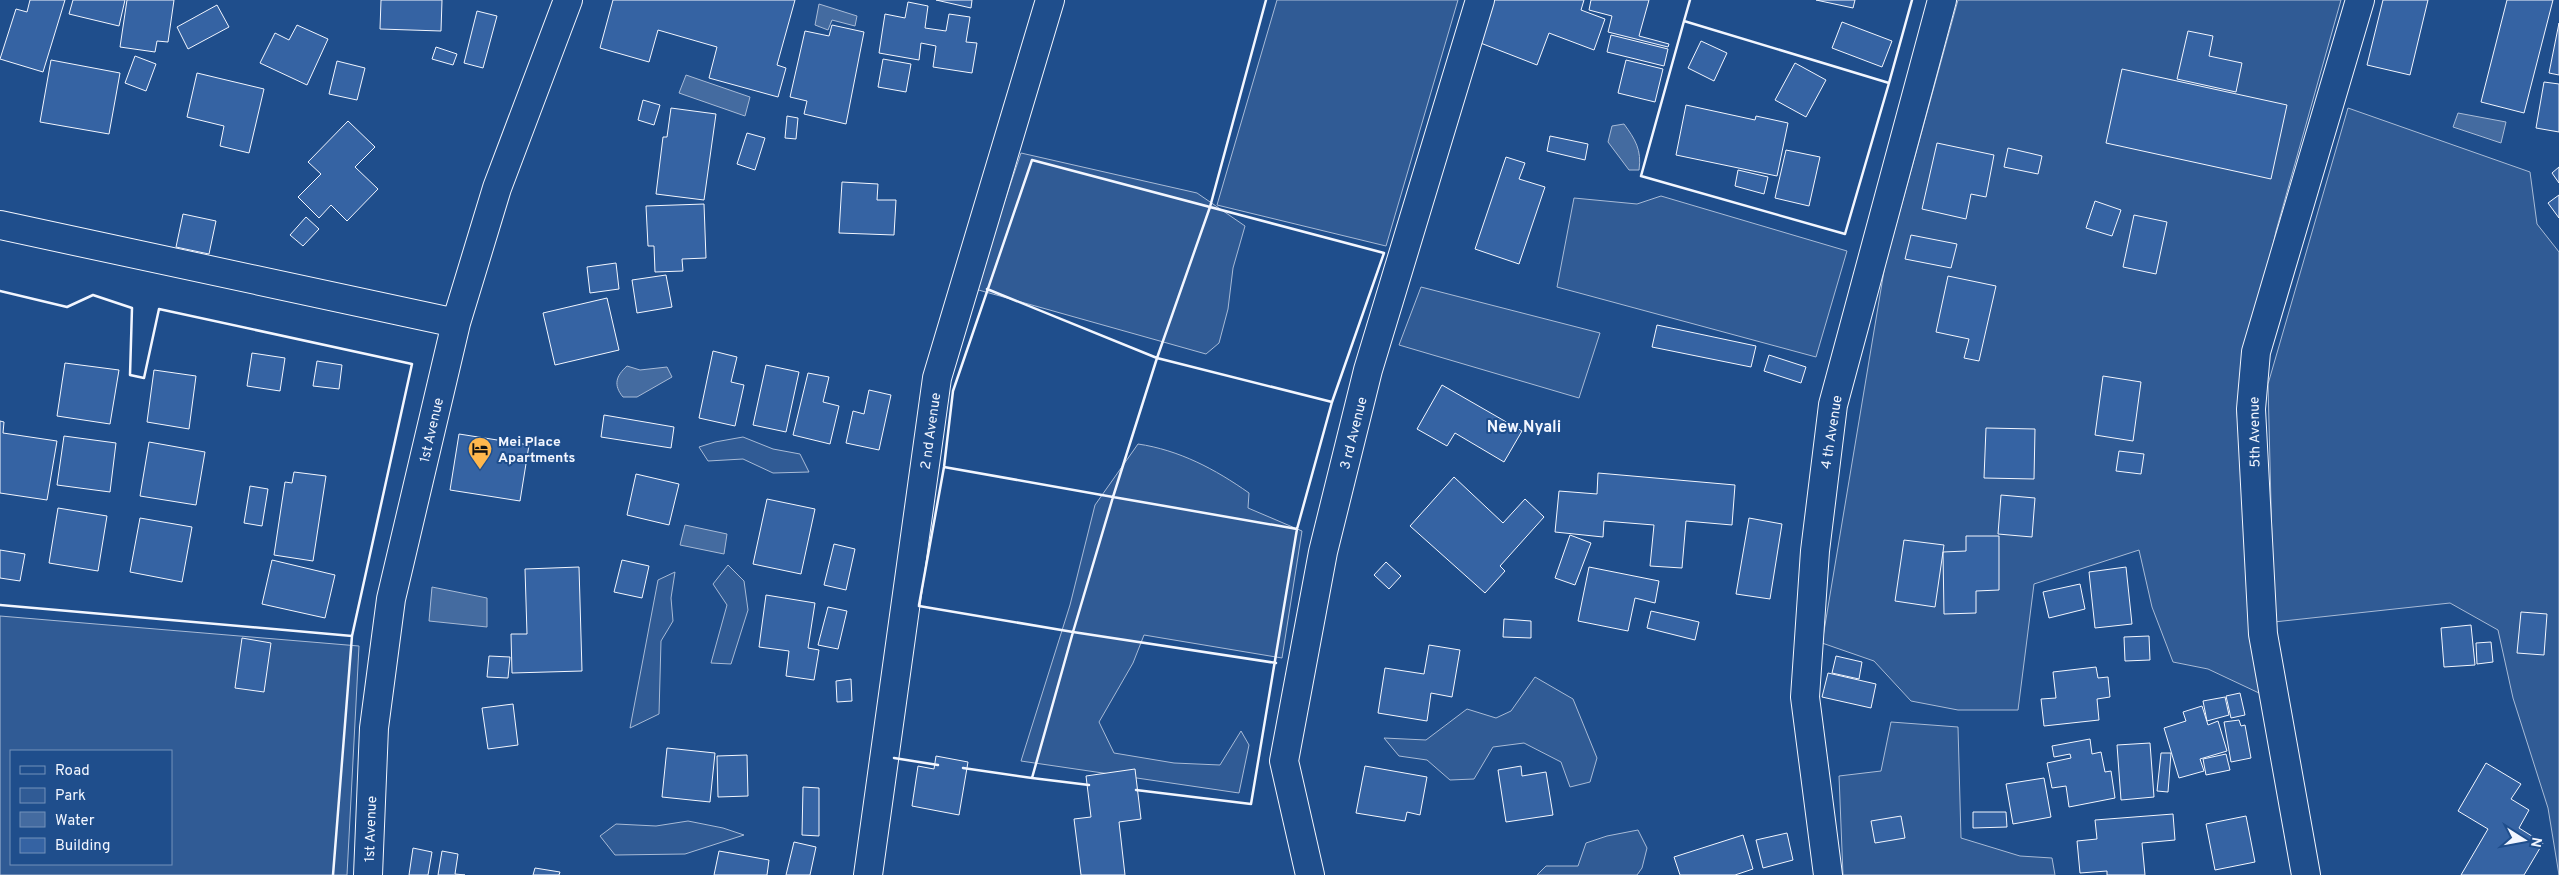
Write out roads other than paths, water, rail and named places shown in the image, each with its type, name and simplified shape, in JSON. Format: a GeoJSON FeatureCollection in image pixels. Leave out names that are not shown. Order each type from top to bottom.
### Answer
{"type":"FeatureCollection","features":[{"type":"Feature","properties":{"kind":"street","name":"1st Avenue"},"geometry":{"type":"LineString","coordinates":[[368,875],[374,728],[391,599],[456,323],[497,188],[568,0]]}},
{"type":"Feature","properties":{"kind":"street","name":"2 nd Avenue"},"geometry":{"type":"LineString","coordinates":[[868,875],[937,378],[1050,0]]}},
{"type":"Feature","properties":{"kind":"street","name":"3 rd Avenue"},"geometry":{"type":"LineString","coordinates":[[1310,875],[1284,761],[1321,562],[1368,370],[1480,0]]}},
{"type":"Feature","properties":{"kind":"street","name":"4 th Avenue"},"geometry":{"type":"LineString","coordinates":[[1828,875],[1805,697],[1815,551],[1833,405],[1942,0]]}},
{"type":"Feature","properties":{"kind":"street","name":"5th Avenue"},"geometry":{"type":"LineString","coordinates":[[2306,875],[2263,634],[2251,409],[2256,352],[2360,0]]}},
{"type":"Feature","properties":{"kind":"street"},"geometry":{"type":"LineString","coordinates":[[0,225],[456,323]]}},
{"type":"Feature","properties":{"kind":"water"},"geometry":{"type":"Polygon","coordinates":[[[819,4],[857,16],[855,26],[832,20],[828,30],[815,25],[819,4]]]}},
{"type":"Feature","properties":{"kind":"water"},"geometry":{"type":"Polygon","coordinates":[[[686,75],[750,97],[745,116],[679,93],[686,75]]]}},
{"type":"Feature","properties":{"kind":"water"},"geometry":{"type":"Polygon","coordinates":[[[2458,113],[2506,122],[2501,143],[2453,127],[2458,113]]]}},
{"type":"Feature","properties":{"kind":"water"},"geometry":{"type":"Polygon","coordinates":[[[1624,124],[1637,145],[1640,163],[1639,170],[1629,170],[1608,142],[1612,126],[1624,124]]]}},
{"type":"Feature","properties":{"kind":"water"},"geometry":{"type":"Polygon","coordinates":[[[627,366],[640,370],[667,367],[672,377],[637,397],[623,397],[618,388],[617,381],[620,373],[627,366]]]}},
{"type":"Feature","properties":{"kind":"water"},"geometry":{"type":"Polygon","coordinates":[[[685,525],[727,534],[724,554],[680,545],[685,525]]]}},
{"type":"Feature","properties":{"kind":"water"},"geometry":{"type":"Polygon","coordinates":[[[432,587],[487,598],[487,627],[429,621],[432,587]]]}},
{"type":"Feature","properties":{"kind":"place","name":"Mei Place Apartments"},"geometry":{"type":"Point","coordinates":[480,470]}},
{"type":"Feature","properties":{"kind":"district","name":"New Nyali"},"geometry":{"type":"Point","coordinates":[1524,426]}}]}
